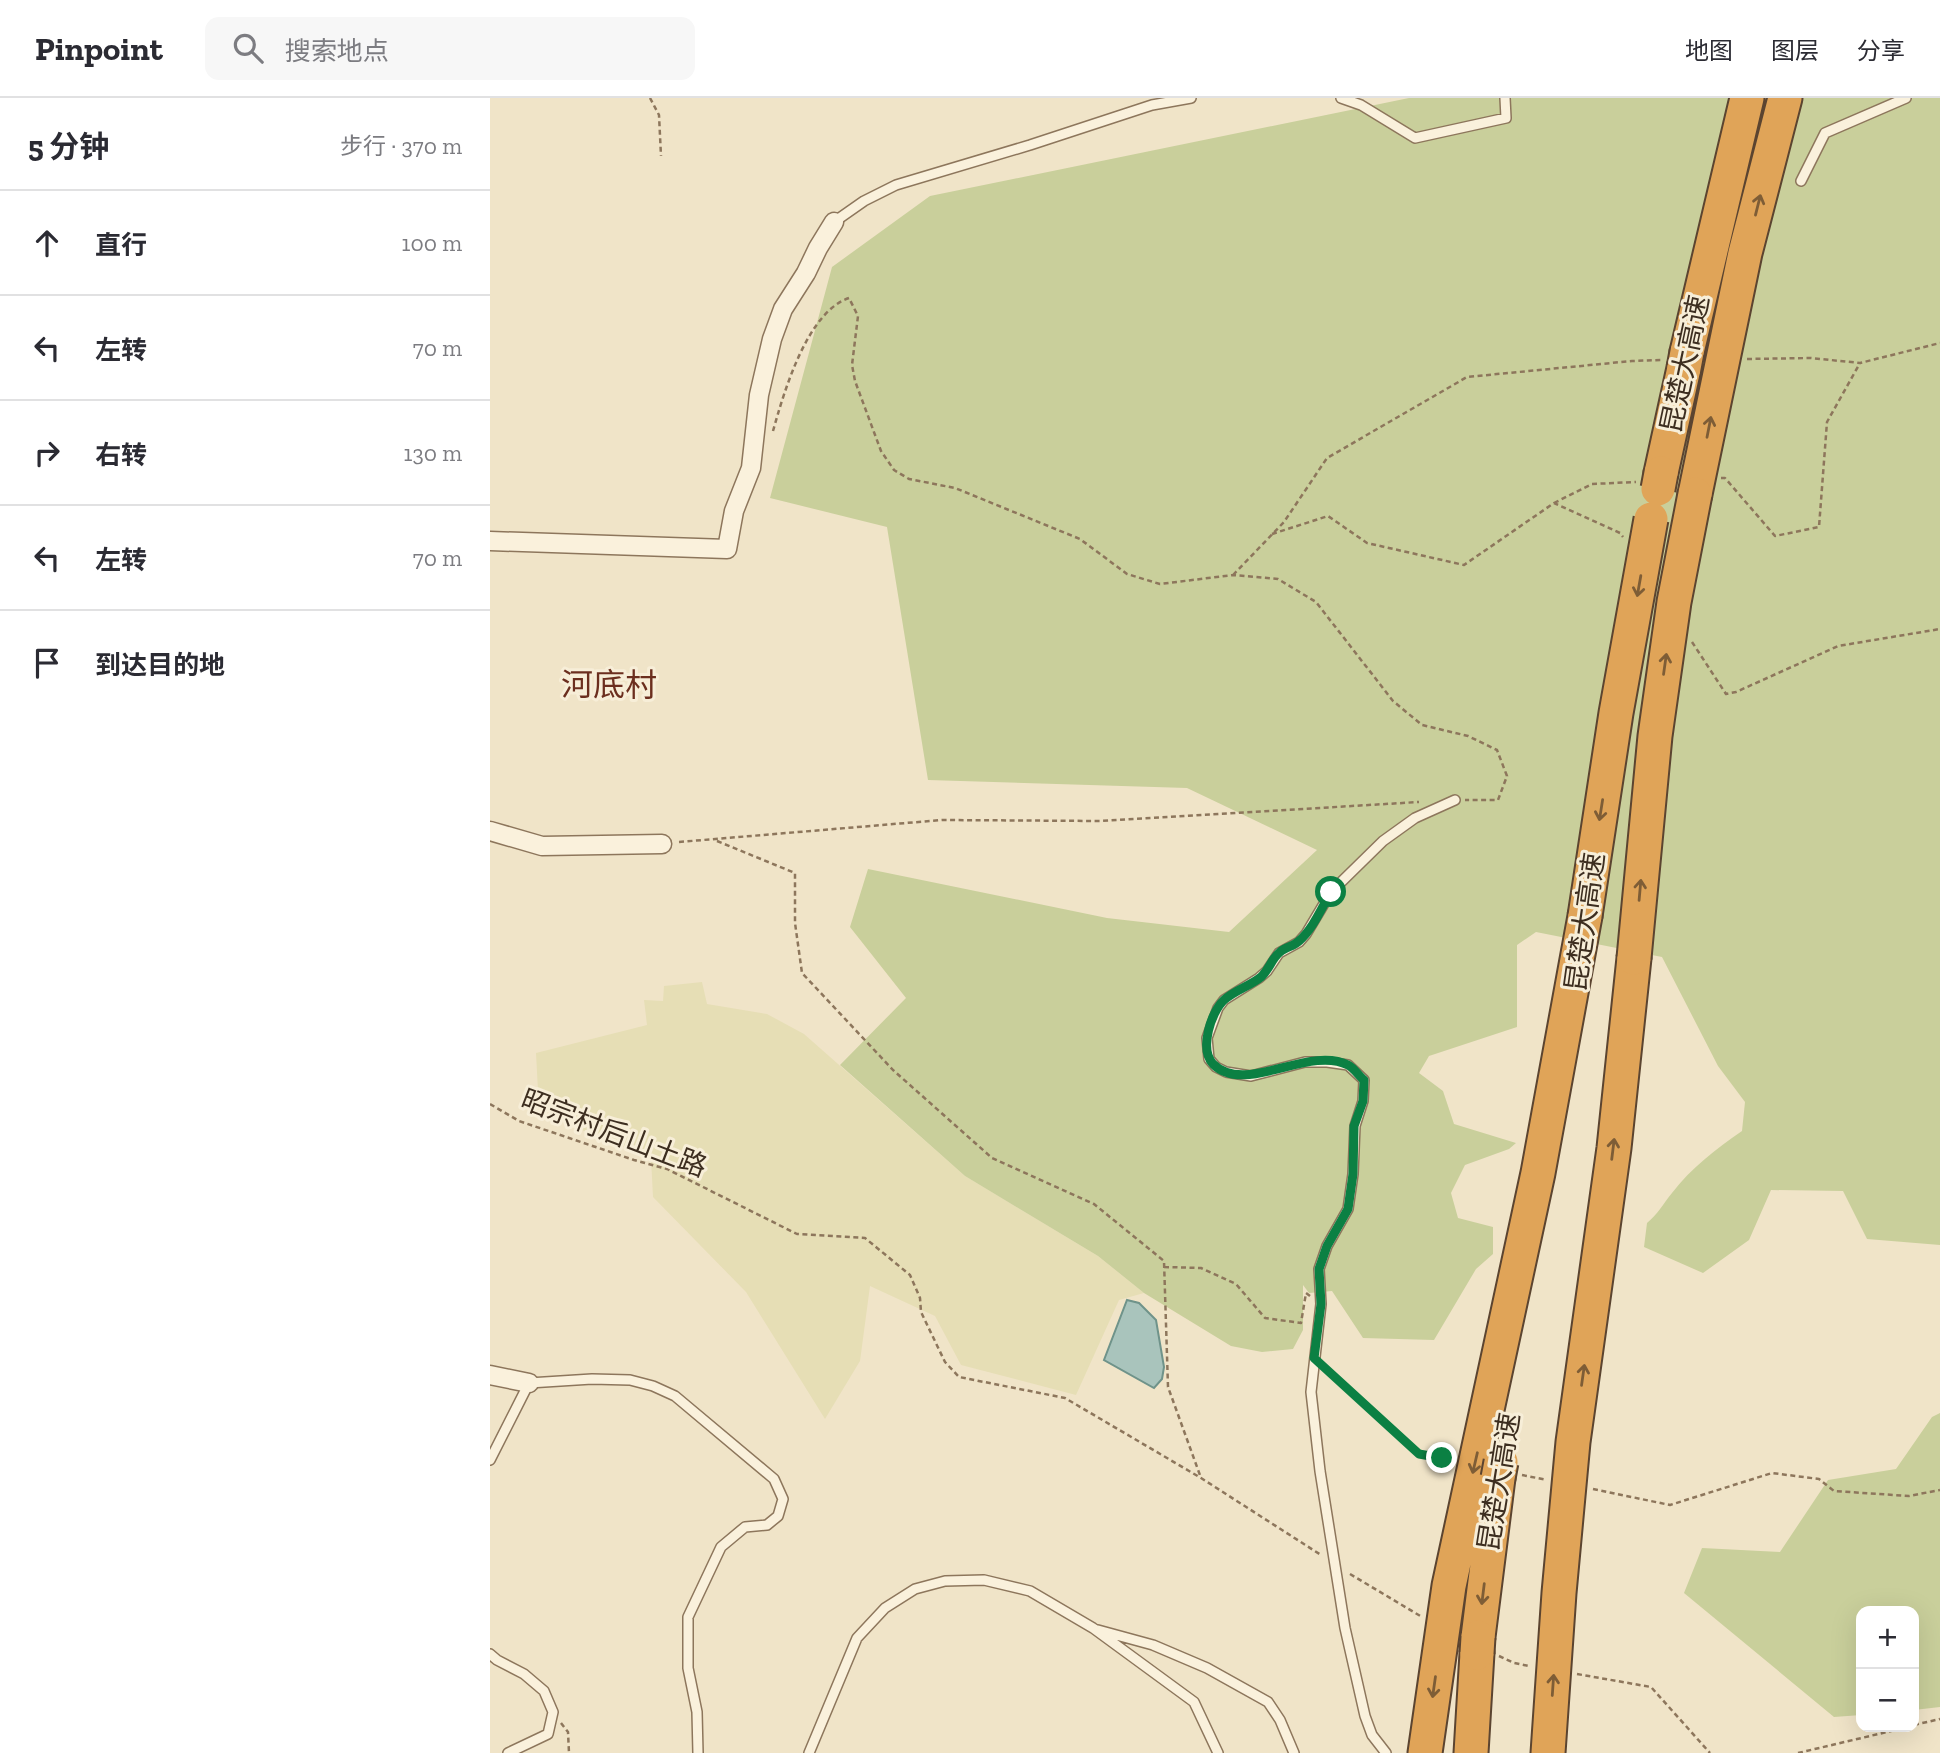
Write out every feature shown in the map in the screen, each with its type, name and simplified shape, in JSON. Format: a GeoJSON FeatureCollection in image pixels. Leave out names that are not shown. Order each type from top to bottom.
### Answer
{"type":"FeatureCollection","features":[{"type":"Feature","properties":{"kind":"highway","name":"昆楚大高速"},"geometry":{"type":"LineString","coordinates":[[1471,1753],[1478,1645],[1500,1470],[1566,1069],[1585,916],[1616,713],[1654,490],[1747,98]]}},
{"type":"Feature","properties":{"kind":"highway","name":"昆楚大高速"},"geometry":{"type":"LineString","coordinates":[[1548,1753],[1573,1442],[1614,1148],[1655,736],[1674,601],[1706,486],[1745,253],[1785,98]]}},
{"type":"Feature","properties":{"kind":"highway"},"geometry":{"type":"LineString","coordinates":[[1425,1753],[1449,1586],[1536,1186],[1585,916]]}},
{"type":"Feature","properties":{"kind":"street"},"geometry":{"type":"LineString","coordinates":[[490,541],[727,549],[734,511],[751,468],[759,395],[772,339],[783,309],[834,222]]}},
{"type":"Feature","properties":{"kind":"street"},"geometry":{"type":"LineString","coordinates":[[490,831],[542,846],[662,844]]}},
{"type":"Feature","properties":{"kind":"street"},"geometry":{"type":"LineString","coordinates":[[490,1375],[530,1383]]}},
{"type":"Feature","properties":{"kind":"lane"},"geometry":{"type":"LineString","coordinates":[[834,222],[864,201],[896,185],[1152,105],[1191,98]]}},
{"type":"Feature","properties":{"kind":"lane"},"geometry":{"type":"LineString","coordinates":[[1341,98],[1362,104],[1415,138],[1506,118],[1505,98]]}},
{"type":"Feature","properties":{"kind":"lane"},"geometry":{"type":"LineString","coordinates":[[1801,181],[1825,134],[1906,98]]}},
{"type":"Feature","properties":{"kind":"lane"},"geometry":{"type":"LineString","coordinates":[[1386,1753],[1372,1735],[1365,1716],[1345,1628],[1320,1471],[1311,1392],[1321,1304],[1319,1269],[1327,1246],[1348,1209],[1353,1174],[1354,1126],[1363,1101],[1364,1080],[1348,1065],[1327,1062],[1305,1062],[1251,1076],[1226,1072],[1216,1067],[1209,1059],[1207,1038],[1218,1008],[1224,1000],[1259,978],[1279,953],[1306,934],[1331,892],[1383,841],[1415,818],[1455,800]]}},
{"type":"Feature","properties":{"kind":"lane"},"geometry":{"type":"LineString","coordinates":[[490,1460],[530,1383],[592,1379],[630,1380],[675,1396],[774,1479],[783,1499],[778,1516],[767,1525],[745,1527],[721,1546],[688,1617],[688,1668],[697,1712],[698,1753]]}},
{"type":"Feature","properties":{"kind":"lane"},"geometry":{"type":"LineString","coordinates":[[809,1753],[857,1638],[885,1608],[915,1589],[945,1581],[984,1580],[1030,1591],[1093,1628],[1194,1702],[1218,1753]]}},
{"type":"Feature","properties":{"kind":"lane"},"geometry":{"type":"LineString","coordinates":[[1093,1628],[1153,1645],[1207,1668],[1268,1702],[1280,1720],[1294,1753]]}},
{"type":"Feature","properties":{"kind":"lane"},"geometry":{"type":"LineString","coordinates":[[490,1654],[524,1674],[544,1691],[553,1712],[548,1734],[508,1753]]}},
{"type":"Feature","properties":{"kind":"path"},"geometry":{"type":"LineString","coordinates":[[650,98],[659,115],[661,156]]}},
{"type":"Feature","properties":{"kind":"path"},"geometry":{"type":"LineString","coordinates":[[662,844],[942,820],[1100,821],[1455,800],[1498,800],[1507,776],[1497,750],[1468,736],[1422,725],[1393,701],[1316,602],[1278,579],[1233,575],[1160,584],[1127,573],[1080,538],[955,488],[909,479],[894,470],[881,451],[855,380],[852,365],[858,316],[849,298],[836,302],[812,332],[786,386],[772,435]]}},
{"type":"Feature","properties":{"kind":"path"},"geometry":{"type":"LineString","coordinates":[[1746,359],[1811,358],[1860,363],[1940,343]]}},
{"type":"Feature","properties":{"kind":"path"},"geometry":{"type":"LineString","coordinates":[[1233,575],[1283,522],[1327,458],[1466,377],[1632,361],[1686,360]]}},
{"type":"Feature","properties":{"kind":"path"},"geometry":{"type":"LineString","coordinates":[[1706,486],[1725,478],[1775,536],[1819,527],[1827,422],[1860,363]]}},
{"type":"Feature","properties":{"kind":"path"},"geometry":{"type":"LineString","coordinates":[[1272,534],[1328,516],[1367,544],[1464,565],[1554,503],[1592,484],[1654,490]]}},
{"type":"Feature","properties":{"kind":"path"},"geometry":{"type":"LineString","coordinates":[[1554,503],[1620,533],[1627,544]]}},
{"type":"Feature","properties":{"kind":"path"},"geometry":{"type":"LineString","coordinates":[[1688,636],[1726,694],[1736,692],[1838,646],[1940,629]]}},
{"type":"Feature","properties":{"kind":"path"},"geometry":{"type":"LineString","coordinates":[[714,839],[795,873],[795,923],[802,973],[893,1070],[992,1158],[1094,1205],[1164,1261],[1168,1387],[1201,1478]]}},
{"type":"Feature","properties":{"kind":"path","name":"昭宗村后山土路"},"geometry":{"type":"LineString","coordinates":[[490,1104],[519,1121],[667,1169],[797,1234],[864,1238],[910,1275],[920,1298],[921,1312],[945,1362],[960,1377],[1065,1398],[1201,1478],[1403,1608],[1424,1618]]}},
{"type":"Feature","properties":{"kind":"path"},"geometry":{"type":"LineString","coordinates":[[1164,1267],[1201,1269],[1236,1284],[1265,1318],[1301,1323],[1306,1293],[1321,1304]]}},
{"type":"Feature","properties":{"kind":"path"},"geometry":{"type":"LineString","coordinates":[[1314,1358],[1419,1454],[1454,1461]]}},
{"type":"Feature","properties":{"kind":"path"},"geometry":{"type":"LineString","coordinates":[[1592,1489],[1670,1505],[1772,1473],[1819,1479],[1834,1491],[1909,1496],[1940,1490]]}},
{"type":"Feature","properties":{"kind":"path"},"geometry":{"type":"LineString","coordinates":[[1576,1674],[1651,1687],[1710,1753]]}},
{"type":"Feature","properties":{"kind":"path"},"geometry":{"type":"LineString","coordinates":[[553,1712],[568,1732],[568,1752]]}},
{"type":"Feature","properties":{"kind":"path"},"geometry":{"type":"LineString","coordinates":[[1919,1724],[1940,1719]]}},
{"type":"Feature","properties":{"kind":"path"},"geometry":{"type":"LineString","coordinates":[[1798,1753],[1887,1732]]}},
{"type":"Feature","properties":{"kind":"shaded area"},"geometry":{"type":"Polygon","coordinates":[[[702,982],[707,1004],[767,1014],[804,1034],[965,1176],[1098,1256],[1144,1293],[1119,1300],[1076,1395],[961,1365],[935,1316],[870,1286],[860,1361],[825,1419],[746,1292],[653,1197],[651,1158],[567,1124],[538,1091],[536,1053],[647,1025],[644,1000],[663,1001],[664,986],[702,982]]]}},
{"type":"Feature","properties":{"kind":"green space"},"geometry":{"type":"Polygon","coordinates":[[[1409,98],[1940,98],[1940,1245],[1867,1239],[1843,1191],[1771,1190],[1749,1240],[1703,1273],[1644,1247],[1647,1223],[1679,1184],[1704,1159],[1742,1131],[1745,1102],[1718,1066],[1662,957],[1536,932],[1517,945],[1517,1027],[1429,1056],[1419,1073],[1443,1091],[1454,1124],[1516,1143],[1509,1149],[1465,1165],[1451,1193],[1458,1218],[1493,1227],[1493,1254],[1476,1269],[1434,1340],[1363,1338],[1332,1291],[1309,1293],[1303,1285],[1303,1330],[1293,1349],[1262,1352],[1231,1346],[1144,1293],[1098,1256],[965,1176],[840,1065],[906,998],[850,927],[868,869],[1107,918],[1229,932],[1317,850],[1187,788],[928,780],[887,527],[770,498],[832,267],[930,196],[1409,98]]]}},
{"type":"Feature","properties":{"kind":"green space"},"geometry":{"type":"Polygon","coordinates":[[[1940,1413],[1940,1707],[1919,1709],[1919,1606],[1856,1606],[1856,1715],[1834,1717],[1684,1593],[1702,1548],[1780,1552],[1828,1480],[1896,1469],[1932,1417],[1940,1413]]]}},
{"type":"Feature","properties":{"kind":"water"},"geometry":{"type":"Polygon","coordinates":[[[1127,1300],[1139,1303],[1156,1320],[1164,1367],[1162,1379],[1154,1388],[1104,1360],[1127,1300]]]}},
{"type":"Feature","properties":{"kind":"district","name":"河底村"},"geometry":{"type":"Point","coordinates":[609,685]}},
{"type":"Feature","properties":{"kind":"route"},"geometry":{"type":"LineString","coordinates":[[1331,892],[1306,934],[1279,953],[1259,978],[1224,1000],[1218,1008],[1207,1038],[1209,1059],[1216,1067],[1226,1072],[1251,1076],[1305,1062],[1327,1062],[1348,1065],[1364,1080],[1363,1101],[1354,1126],[1353,1174],[1348,1209],[1327,1246],[1319,1269],[1321,1304],[1314,1358],[1419,1454],[1442,1458]]}}]}
